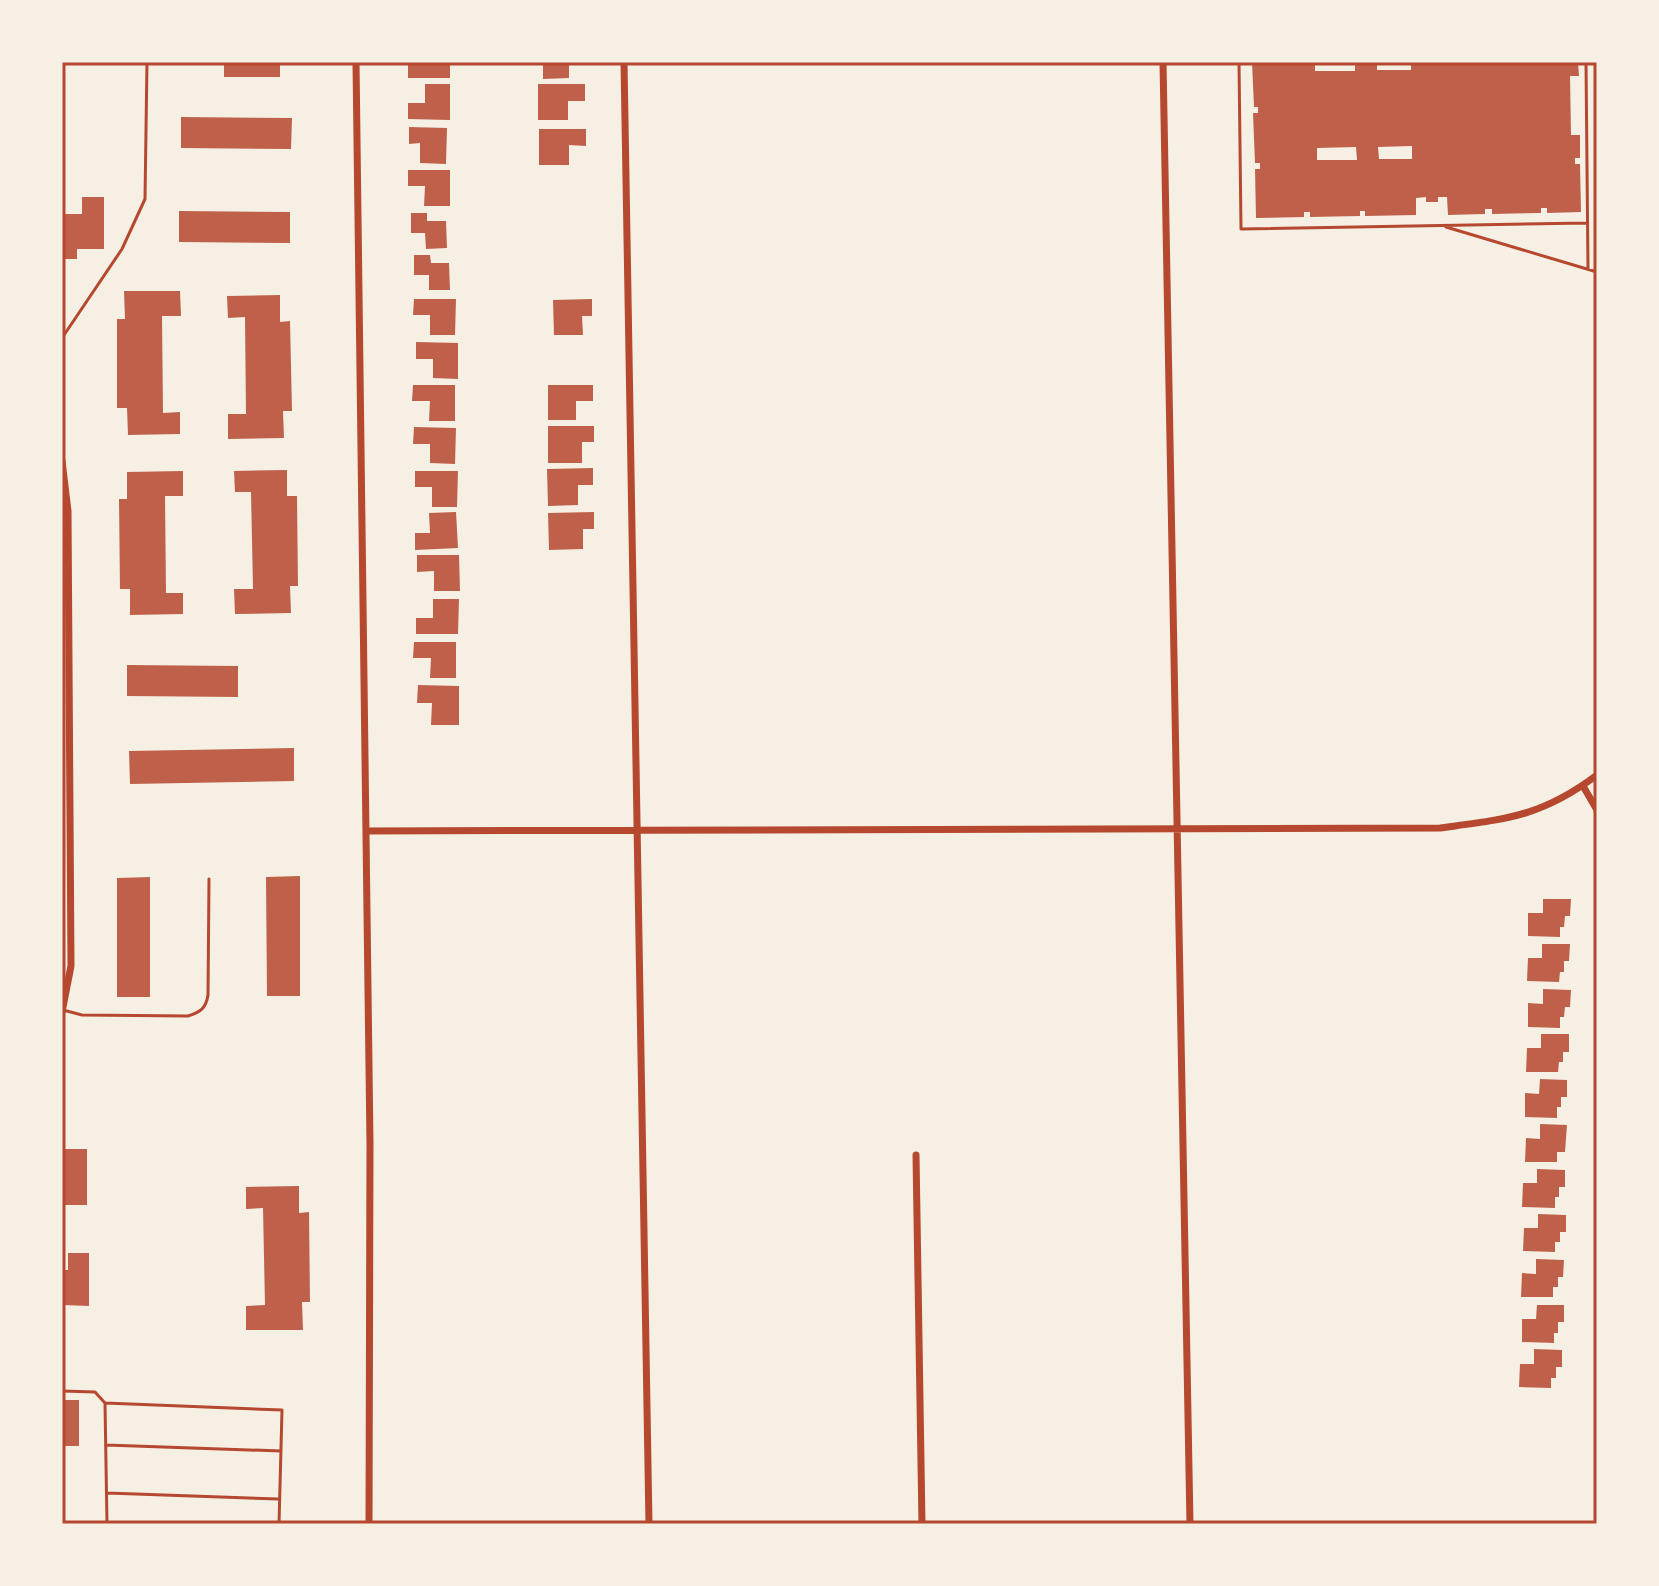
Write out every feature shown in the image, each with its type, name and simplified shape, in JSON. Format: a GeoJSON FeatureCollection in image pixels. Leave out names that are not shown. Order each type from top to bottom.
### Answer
{"type":"FeatureCollection","features":[{"type":"Feature","properties":{"kind":"street"},"geometry":{"type":"LineString","coordinates":[[356,62],[366,831],[369,1524]]}},
{"type":"Feature","properties":{"kind":"street"},"geometry":{"type":"LineString","coordinates":[[624,62],[649,1524]]}},
{"type":"Feature","properties":{"kind":"street"},"geometry":{"type":"LineString","coordinates":[[1163,62],[1190,1524]]}},
{"type":"Feature","properties":{"kind":"street"},"geometry":{"type":"LineString","coordinates":[[62,461],[65,511],[66,837],[70,925],[70,979],[62,1011]]}},
{"type":"Feature","properties":{"kind":"street"},"geometry":{"type":"LineString","coordinates":[[366,831],[1440,828],[1500,820],[1541,810],[1597,775]]}},
{"type":"Feature","properties":{"kind":"street"},"geometry":{"type":"LineString","coordinates":[[1583,786],[1597,810]]}},
{"type":"Feature","properties":{"kind":"street"},"geometry":{"type":"LineString","coordinates":[[62,917],[70,925]]}},
{"type":"Feature","properties":{"kind":"street"},"geometry":{"type":"LineString","coordinates":[[916,1155],[922,1524]]}},
{"type":"Feature","properties":{"kind":"lane"},"geometry":{"type":"LineString","coordinates":[[62,338],[122,249],[145,199],[147,62]]}},
{"type":"Feature","properties":{"kind":"lane"},"geometry":{"type":"LineString","coordinates":[[62,1011],[82,1015],[188,1016],[199,1012],[206,1005],[208,995],[209,879]]}},
{"type":"Feature","properties":{"kind":"lane"},"geometry":{"type":"LineString","coordinates":[[62,1391],[95,1392],[105,1403],[107,1524]]}},
{"type":"Feature","properties":{"kind":"lane"},"geometry":{"type":"LineString","coordinates":[[105,1403],[282,1410],[279,1524]]}},
{"type":"Feature","properties":{"kind":"lane"},"geometry":{"type":"LineString","coordinates":[[106,1445],[281,1451]]}},
{"type":"Feature","properties":{"kind":"lane"},"geometry":{"type":"LineString","coordinates":[[107,1493],[280,1499]]}},
{"type":"Feature","properties":{"kind":"path"},"geometry":{"type":"LineString","coordinates":[[1239,62],[1241,229],[1587,223]]}},
{"type":"Feature","properties":{"kind":"path"},"geometry":{"type":"LineString","coordinates":[[1586,62],[1588,269]]}},
{"type":"Feature","properties":{"kind":"path"},"geometry":{"type":"LineString","coordinates":[[1442,226],[1597,272]]}},
{"type":"Feature","properties":{"kind":"building"},"geometry":{"type":"Polygon","coordinates":[[[224,62],[280,62],[280,77],[224,77],[224,62]]]}},
{"type":"Feature","properties":{"kind":"building"},"geometry":{"type":"Polygon","coordinates":[[[408,62],[450,62],[450,78],[408,78],[408,62]]]}},
{"type":"Feature","properties":{"kind":"building"},"geometry":{"type":"Polygon","coordinates":[[[543,62],[569,62],[569,78],[543,79],[543,62]]]}},
{"type":"Feature","properties":{"kind":"building"},"geometry":{"type":"Polygon","coordinates":[[[1252,62],[1315,62],[1315,71],[1355,71],[1355,62],[1377,62],[1377,70],[1411,70],[1411,62],[1578,62],[1579,76],[1570,76],[1571,135],[1580,135],[1580,158],[1575,158],[1575,164],[1580,164],[1581,212],[1547,213],[1547,208],[1541,208],[1541,213],[1492,214],[1492,209],[1485,209],[1485,214],[1448,215],[1447,197],[1438,197],[1438,202],[1426,202],[1426,197],[1416,198],[1416,215],[1365,216],[1365,211],[1360,211],[1360,216],[1310,217],[1310,212],[1304,212],[1304,217],[1256,218],[1255,169],[1260,169],[1260,163],[1255,163],[1253,113],[1258,113],[1258,107],[1254,107],[1252,62]],[[1412,146],[1378,147],[1379,159],[1412,159],[1412,146]],[[1356,147],[1317,148],[1317,160],[1357,160],[1356,147]]]}},
{"type":"Feature","properties":{"kind":"building"},"geometry":{"type":"Polygon","coordinates":[[[425,84],[450,84],[450,120],[408,119],[408,103],[425,103],[425,84]]]}},
{"type":"Feature","properties":{"kind":"building"},"geometry":{"type":"Polygon","coordinates":[[[538,84],[585,84],[585,101],[568,101],[568,120],[538,120],[538,84]]]}},
{"type":"Feature","properties":{"kind":"building"},"geometry":{"type":"Polygon","coordinates":[[[181,117],[292,118],[291,149],[181,148],[181,117]]]}},
{"type":"Feature","properties":{"kind":"building"},"geometry":{"type":"Polygon","coordinates":[[[409,127],[447,128],[446,164],[420,163],[420,143],[409,144],[409,127]]]}},
{"type":"Feature","properties":{"kind":"building"},"geometry":{"type":"Polygon","coordinates":[[[539,129],[586,129],[586,146],[569,145],[569,165],[539,165],[539,129]]]}},
{"type":"Feature","properties":{"kind":"building"},"geometry":{"type":"Polygon","coordinates":[[[408,170],[450,170],[450,206],[424,206],[425,186],[408,186],[408,170]]]}},
{"type":"Feature","properties":{"kind":"building"},"geometry":{"type":"Polygon","coordinates":[[[82,197],[104,197],[104,249],[77,249],[77,259],[62,259],[62,214],[82,214],[82,197]]]}},
{"type":"Feature","properties":{"kind":"building"},"geometry":{"type":"Polygon","coordinates":[[[179,211],[290,212],[290,243],[179,242],[179,211]]]}},
{"type":"Feature","properties":{"kind":"building"},"geometry":{"type":"Polygon","coordinates":[[[411,213],[427,213],[427,221],[446,221],[447,248],[426,249],[425,233],[411,233],[411,213]]]}},
{"type":"Feature","properties":{"kind":"building"},"geometry":{"type":"Polygon","coordinates":[[[414,255],[430,255],[431,263],[449,263],[450,290],[429,290],[429,275],[414,275],[414,255]]]}},
{"type":"Feature","properties":{"kind":"building"},"geometry":{"type":"Polygon","coordinates":[[[124,291],[180,291],[181,316],[162,316],[163,413],[180,412],[180,434],[128,435],[127,408],[117,408],[117,319],[125,319],[124,291]]]}},
{"type":"Feature","properties":{"kind":"building"},"geometry":{"type":"Polygon","coordinates":[[[280,295],[280,322],[290,321],[292,411],[283,411],[284,438],[228,439],[228,414],[246,414],[245,317],[228,318],[227,296],[280,295]]]}},
{"type":"Feature","properties":{"kind":"building"},"geometry":{"type":"Polygon","coordinates":[[[414,299],[456,299],[455,335],[430,335],[430,315],[413,315],[414,299]]]}},
{"type":"Feature","properties":{"kind":"building"},"geometry":{"type":"Polygon","coordinates":[[[592,299],[592,316],[582,316],[583,335],[554,335],[553,300],[592,299]]]}},
{"type":"Feature","properties":{"kind":"building"},"geometry":{"type":"Polygon","coordinates":[[[416,342],[458,343],[458,379],[433,378],[433,359],[416,359],[416,342]]]}},
{"type":"Feature","properties":{"kind":"building"},"geometry":{"type":"Polygon","coordinates":[[[413,385],[455,385],[455,421],[429,421],[430,401],[412,401],[413,385]]]}},
{"type":"Feature","properties":{"kind":"building"},"geometry":{"type":"Polygon","coordinates":[[[548,385],[593,385],[593,401],[576,401],[576,420],[548,420],[548,385]]]}},
{"type":"Feature","properties":{"kind":"building"},"geometry":{"type":"Polygon","coordinates":[[[548,426],[594,426],[594,442],[582,442],[582,463],[548,463],[548,426]]]}},
{"type":"Feature","properties":{"kind":"building"},"geometry":{"type":"Polygon","coordinates":[[[414,427],[456,428],[455,464],[430,463],[430,444],[413,444],[414,427]]]}},
{"type":"Feature","properties":{"kind":"building"},"geometry":{"type":"Polygon","coordinates":[[[593,468],[593,485],[578,485],[578,505],[548,506],[547,469],[593,468]]]}},
{"type":"Feature","properties":{"kind":"building"},"geometry":{"type":"Polygon","coordinates":[[[287,470],[287,496],[297,496],[298,586],[290,586],[291,613],[235,614],[234,589],[253,589],[251,492],[235,492],[234,471],[287,470]]]}},
{"type":"Feature","properties":{"kind":"building"},"geometry":{"type":"Polygon","coordinates":[[[183,471],[183,496],[165,496],[166,593],[183,593],[183,614],[130,615],[130,589],[120,589],[119,499],[127,499],[127,472],[183,471]]]}},
{"type":"Feature","properties":{"kind":"building"},"geometry":{"type":"Polygon","coordinates":[[[415,471],[458,471],[457,507],[432,507],[432,487],[415,487],[415,471]]]}},
{"type":"Feature","properties":{"kind":"building"},"geometry":{"type":"Polygon","coordinates":[[[456,512],[458,548],[415,550],[415,533],[430,533],[429,513],[456,512]]]}},
{"type":"Feature","properties":{"kind":"building"},"geometry":{"type":"Polygon","coordinates":[[[594,512],[594,529],[583,529],[583,549],[549,550],[548,513],[594,512]]]}},
{"type":"Feature","properties":{"kind":"building"},"geometry":{"type":"Polygon","coordinates":[[[417,555],[459,555],[460,591],[434,591],[434,571],[417,572],[417,555]]]}},
{"type":"Feature","properties":{"kind":"building"},"geometry":{"type":"Polygon","coordinates":[[[433,599],[459,599],[458,634],[416,634],[416,618],[433,618],[433,599]]]}},
{"type":"Feature","properties":{"kind":"building"},"geometry":{"type":"Polygon","coordinates":[[[414,642],[456,642],[456,678],[430,678],[431,658],[413,658],[414,642]]]}},
{"type":"Feature","properties":{"kind":"building"},"geometry":{"type":"Polygon","coordinates":[[[127,665],[238,666],[238,697],[127,696],[127,665]]]}},
{"type":"Feature","properties":{"kind":"building"},"geometry":{"type":"Polygon","coordinates":[[[418,685],[459,686],[459,725],[431,725],[432,703],[417,703],[418,685]]]}},
{"type":"Feature","properties":{"kind":"building"},"geometry":{"type":"Polygon","coordinates":[[[294,748],[294,781],[130,784],[129,751],[294,748]]]}},
{"type":"Feature","properties":{"kind":"building"},"geometry":{"type":"Polygon","coordinates":[[[300,876],[300,996],[267,996],[266,877],[300,876]]]}},
{"type":"Feature","properties":{"kind":"building"},"geometry":{"type":"Polygon","coordinates":[[[150,877],[150,997],[117,997],[117,878],[150,877]]]}},
{"type":"Feature","properties":{"kind":"building"},"geometry":{"type":"Polygon","coordinates":[[[1543,899],[1571,899],[1570,916],[1565,916],[1560,937],[1528,936],[1528,913],[1543,913],[1543,899]]]}},
{"type":"Feature","properties":{"kind":"building"},"geometry":{"type":"Polygon","coordinates":[[[1542,944],[1570,944],[1569,961],[1564,961],[1564,972],[1560,972],[1559,982],[1527,981],[1528,958],[1542,958],[1542,944]]]}},
{"type":"Feature","properties":{"kind":"building"},"geometry":{"type":"Polygon","coordinates":[[[1543,989],[1571,990],[1570,1007],[1565,1007],[1564,1017],[1560,1017],[1560,1028],[1528,1027],[1528,1003],[1543,1004],[1543,989]]]}},
{"type":"Feature","properties":{"kind":"building"},"geometry":{"type":"Polygon","coordinates":[[[1541,1034],[1569,1034],[1569,1052],[1563,1052],[1563,1062],[1559,1062],[1558,1072],[1526,1072],[1527,1048],[1541,1048],[1541,1034]]]}},
{"type":"Feature","properties":{"kind":"building"},"geometry":{"type":"Polygon","coordinates":[[[1540,1079],[1567,1080],[1567,1097],[1561,1097],[1557,1118],[1525,1117],[1525,1093],[1539,1094],[1540,1079]]]}},
{"type":"Feature","properties":{"kind":"building"},"geometry":{"type":"Polygon","coordinates":[[[1540,1124],[1567,1125],[1565,1152],[1557,1152],[1557,1162],[1525,1162],[1526,1138],[1540,1139],[1540,1124]]]}},
{"type":"Feature","properties":{"kind":"building"},"geometry":{"type":"Polygon","coordinates":[[[62,1149],[87,1149],[87,1205],[62,1205],[62,1149]]]}},
{"type":"Feature","properties":{"kind":"building"},"geometry":{"type":"Polygon","coordinates":[[[1537,1169],[1565,1170],[1565,1187],[1559,1187],[1555,1208],[1522,1207],[1523,1183],[1537,1183],[1537,1169]]]}},
{"type":"Feature","properties":{"kind":"building"},"geometry":{"type":"Polygon","coordinates":[[[299,1186],[299,1213],[309,1212],[310,1302],[302,1302],[303,1330],[246,1330],[246,1306],[265,1305],[263,1208],[246,1209],[246,1187],[299,1186]]]}},
{"type":"Feature","properties":{"kind":"building"},"geometry":{"type":"Polygon","coordinates":[[[1538,1214],[1566,1215],[1566,1232],[1560,1232],[1560,1242],[1555,1242],[1555,1252],[1523,1251],[1524,1228],[1538,1228],[1538,1214]]]}},
{"type":"Feature","properties":{"kind":"building"},"geometry":{"type":"Polygon","coordinates":[[[68,1253],[89,1253],[89,1306],[62,1305],[62,1270],[68,1270],[68,1253]]]}},
{"type":"Feature","properties":{"kind":"building"},"geometry":{"type":"Polygon","coordinates":[[[1536,1259],[1564,1260],[1563,1277],[1558,1277],[1558,1287],[1553,1287],[1553,1297],[1521,1297],[1522,1273],[1536,1274],[1536,1259]]]}},
{"type":"Feature","properties":{"kind":"building"},"geometry":{"type":"Polygon","coordinates":[[[1537,1305],[1564,1305],[1564,1322],[1558,1322],[1554,1343],[1522,1342],[1522,1319],[1536,1319],[1537,1305]]]}},
{"type":"Feature","properties":{"kind":"building"},"geometry":{"type":"Polygon","coordinates":[[[1534,1349],[1562,1350],[1562,1367],[1556,1367],[1556,1378],[1551,1378],[1551,1388],[1519,1387],[1520,1364],[1534,1364],[1534,1349]]]}},
{"type":"Feature","properties":{"kind":"building"},"geometry":{"type":"Polygon","coordinates":[[[62,1400],[79,1400],[79,1446],[62,1446],[62,1400]]]}}]}
